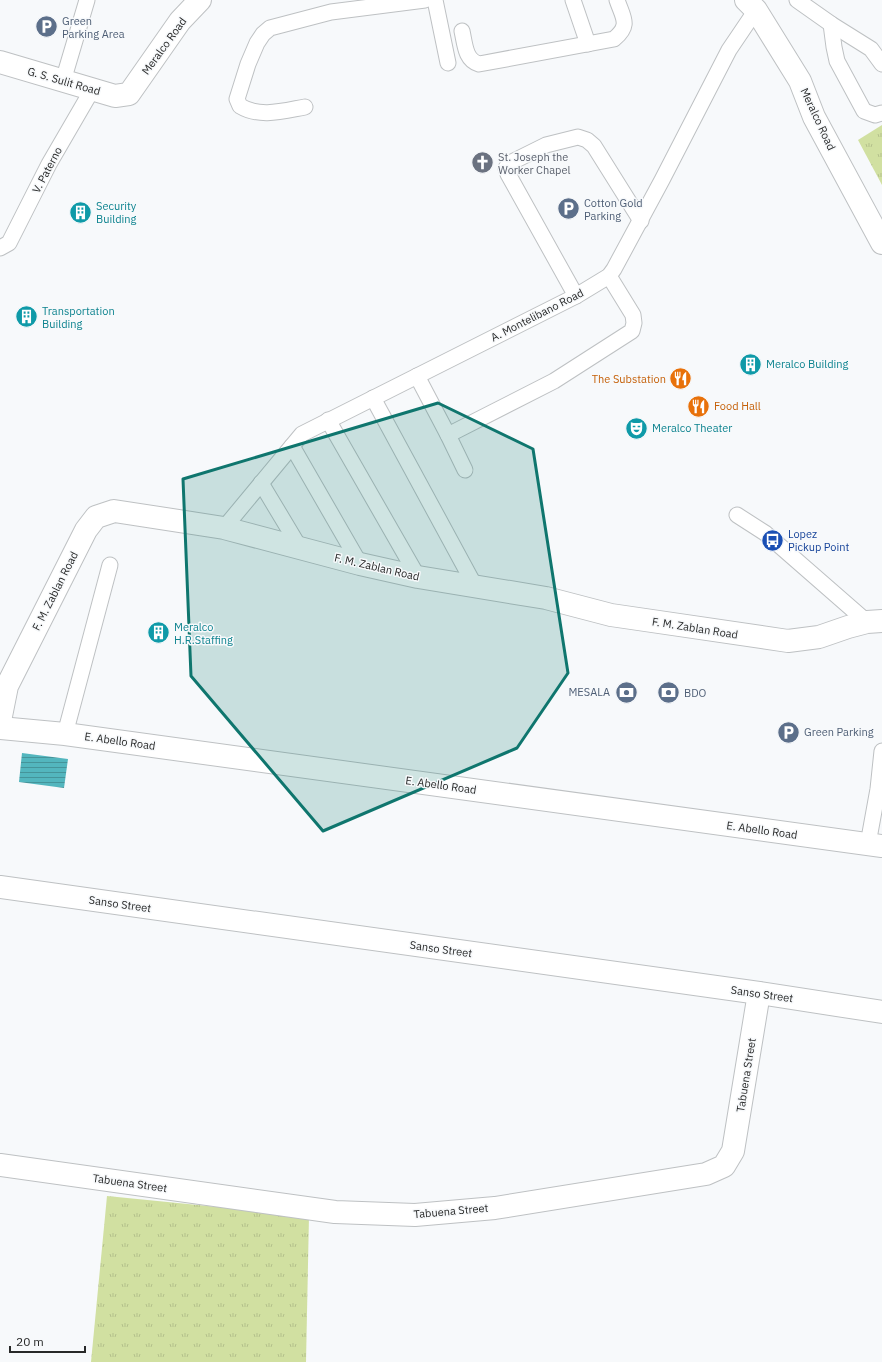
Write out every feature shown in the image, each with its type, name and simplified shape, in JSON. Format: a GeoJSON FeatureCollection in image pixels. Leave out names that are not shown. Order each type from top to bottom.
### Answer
{"type":"FeatureCollection","features":[{"type":"Feature","properties":{"kind":"street","name":"Meralco Road"},"geometry":{"type":"LineString","coordinates":[[129,94],[180,21],[200,0]]}},
{"type":"Feature","properties":{"kind":"street","name":"Meralco Road"},"geometry":{"type":"LineString","coordinates":[[751,5],[800,81],[814,117],[882,242]]}},
{"type":"Feature","properties":{"kind":"street","name":"G. S. Sulit Road"},"geometry":{"type":"LineString","coordinates":[[0,62],[115,96],[129,94]]}},
{"type":"Feature","properties":{"kind":"street","name":"F. M. Zablan Road"},"geometry":{"type":"LineString","coordinates":[[0,721],[7,686],[86,530],[96,517],[114,512],[224,528],[360,564],[418,577],[546,598],[611,615],[788,641],[819,637],[848,627],[875,622]]}},
{"type":"Feature","properties":{"kind":"street","name":"E. Abello Road"},"geometry":{"type":"LineString","coordinates":[[0,728],[65,734],[875,845]]}},
{"type":"Feature","properties":{"kind":"street","name":"Sanso Street"},"geometry":{"type":"LineString","coordinates":[[0,887],[759,993],[882,1012]]}},
{"type":"Feature","properties":{"kind":"street","name":"Tabuena Street"},"geometry":{"type":"LineString","coordinates":[[0,1165],[335,1212],[415,1216],[495,1208],[706,1174],[724,1166],[733,1151],[759,993]]}},
{"type":"Feature","properties":{"kind":"lane"},"geometry":{"type":"LineString","coordinates":[[63,81],[87,0]]}},
{"type":"Feature","properties":{"kind":"lane"},"geometry":{"type":"LineString","coordinates":[[305,107],[261,113],[247,110],[240,106],[237,99],[248,64],[257,42],[263,34],[270,28],[331,12],[425,0]]}},
{"type":"Feature","properties":{"kind":"lane"},"geometry":{"type":"LineString","coordinates":[[435,0],[448,63]]}},
{"type":"Feature","properties":{"kind":"lane"},"geometry":{"type":"LineString","coordinates":[[573,0],[588,44]]}},
{"type":"Feature","properties":{"kind":"lane"},"geometry":{"type":"LineString","coordinates":[[462,31],[469,58],[473,62],[479,64],[614,39],[621,33],[625,23],[617,0]]}},
{"type":"Feature","properties":{"kind":"lane"},"geometry":{"type":"LineString","coordinates":[[797,0],[831,24],[871,49],[882,64]]}},
{"type":"Feature","properties":{"kind":"lane","name":"A. Montelibano Road"},"geometry":{"type":"LineString","coordinates":[[224,528],[302,434],[576,296],[609,276],[641,221],[751,5]]}},
{"type":"Feature","properties":{"kind":"lane"},"geometry":{"type":"LineString","coordinates":[[831,24],[836,62],[864,111],[876,115],[882,114]]}},
{"type":"Feature","properties":{"kind":"lane","name":"V. Paterno"},"geometry":{"type":"LineString","coordinates":[[0,248],[8,243],[49,164],[92,90]]}},
{"type":"Feature","properties":{"kind":"lane"},"geometry":{"type":"LineString","coordinates":[[576,296],[508,174],[506,168],[510,163],[546,146],[578,137],[586,140],[594,146],[641,221]]}},
{"type":"Feature","properties":{"kind":"lane"},"geometry":{"type":"LineString","coordinates":[[448,435],[554,381],[632,331],[634,323],[633,315],[609,276]]}},
{"type":"Feature","properties":{"kind":"lane"},"geometry":{"type":"LineString","coordinates":[[417,376],[465,470]]}},
{"type":"Feature","properties":{"kind":"lane"},"geometry":{"type":"LineString","coordinates":[[373,398],[475,586]]}},
{"type":"Feature","properties":{"kind":"lane"},"geometry":{"type":"LineString","coordinates":[[328,420],[418,577]]}},
{"type":"Feature","properties":{"kind":"lane"},"geometry":{"type":"LineString","coordinates":[[292,446],[360,564]]}},
{"type":"Feature","properties":{"kind":"lane"},"geometry":{"type":"LineString","coordinates":[[261,483],[300,548]]}},
{"type":"Feature","properties":{"kind":"lane"},"geometry":{"type":"LineString","coordinates":[[737,514],[764,533],[875,622]]}},
{"type":"Feature","properties":{"kind":"lane"},"geometry":{"type":"LineString","coordinates":[[65,734],[110,565]]}},
{"type":"Feature","properties":{"kind":"lane"},"geometry":{"type":"LineString","coordinates":[[875,845],[882,751]]}},
{"type":"Feature","properties":{"kind":"highlighted area"},"geometry":{"type":"Polygon","coordinates":[[[438,403],[533,449],[568,673],[517,748],[323,831],[191,676],[183,479],[438,403]]]}},
{"type":"Feature","properties":{"kind":"green space"},"geometry":{"type":"Polygon","coordinates":[[[882,125],[882,185],[858,140],[882,125]]]}},
{"type":"Feature","properties":{"kind":"green space"},"geometry":{"type":"Polygon","coordinates":[[[107,1196],[309,1216],[306,1362],[91,1362],[107,1196]]]}},
{"type":"Feature","properties":{"kind":"water"},"geometry":{"type":"Polygon","coordinates":[[[22,753],[68,759],[64,788],[19,782],[22,753]]]}},
{"type":"Feature","properties":{"kind":"place","name":"Green Parking Area"},"geometry":{"type":"Point","coordinates":[46,27]}},
{"type":"Feature","properties":{"kind":"place","name":"St. Joseph the Worker Chapel"},"geometry":{"type":"Point","coordinates":[483,163]}},
{"type":"Feature","properties":{"kind":"place","name":"Cotton Gold Parking"},"geometry":{"type":"Point","coordinates":[568,209]}},
{"type":"Feature","properties":{"kind":"place","name":"Security Building"},"geometry":{"type":"Point","coordinates":[81,212]}},
{"type":"Feature","properties":{"kind":"place","name":"Transportation Building"},"geometry":{"type":"Point","coordinates":[27,317]}},
{"type":"Feature","properties":{"kind":"place","name":"Meralco Building"},"geometry":{"type":"Point","coordinates":[751,364]}},
{"type":"Feature","properties":{"kind":"place","name":"The Substation"},"geometry":{"type":"Point","coordinates":[681,379]}},
{"type":"Feature","properties":{"kind":"place","name":"Food Hall"},"geometry":{"type":"Point","coordinates":[699,406]}},
{"type":"Feature","properties":{"kind":"place","name":"Meralco Theater"},"geometry":{"type":"Point","coordinates":[637,428]}},
{"type":"Feature","properties":{"kind":"place","name":"Lopez Pickup Point"},"geometry":{"type":"Point","coordinates":[772,540]}},
{"type":"Feature","properties":{"kind":"place","name":"Meralco H.R.Staffing"},"geometry":{"type":"Point","coordinates":[158,633]}},
{"type":"Feature","properties":{"kind":"place","name":"MESALA"},"geometry":{"type":"Point","coordinates":[626,692]}},
{"type":"Feature","properties":{"kind":"place","name":"BDO"},"geometry":{"type":"Point","coordinates":[668,693]}},
{"type":"Feature","properties":{"kind":"place","name":"Green Parking"},"geometry":{"type":"Point","coordinates":[789,732]}}]}
